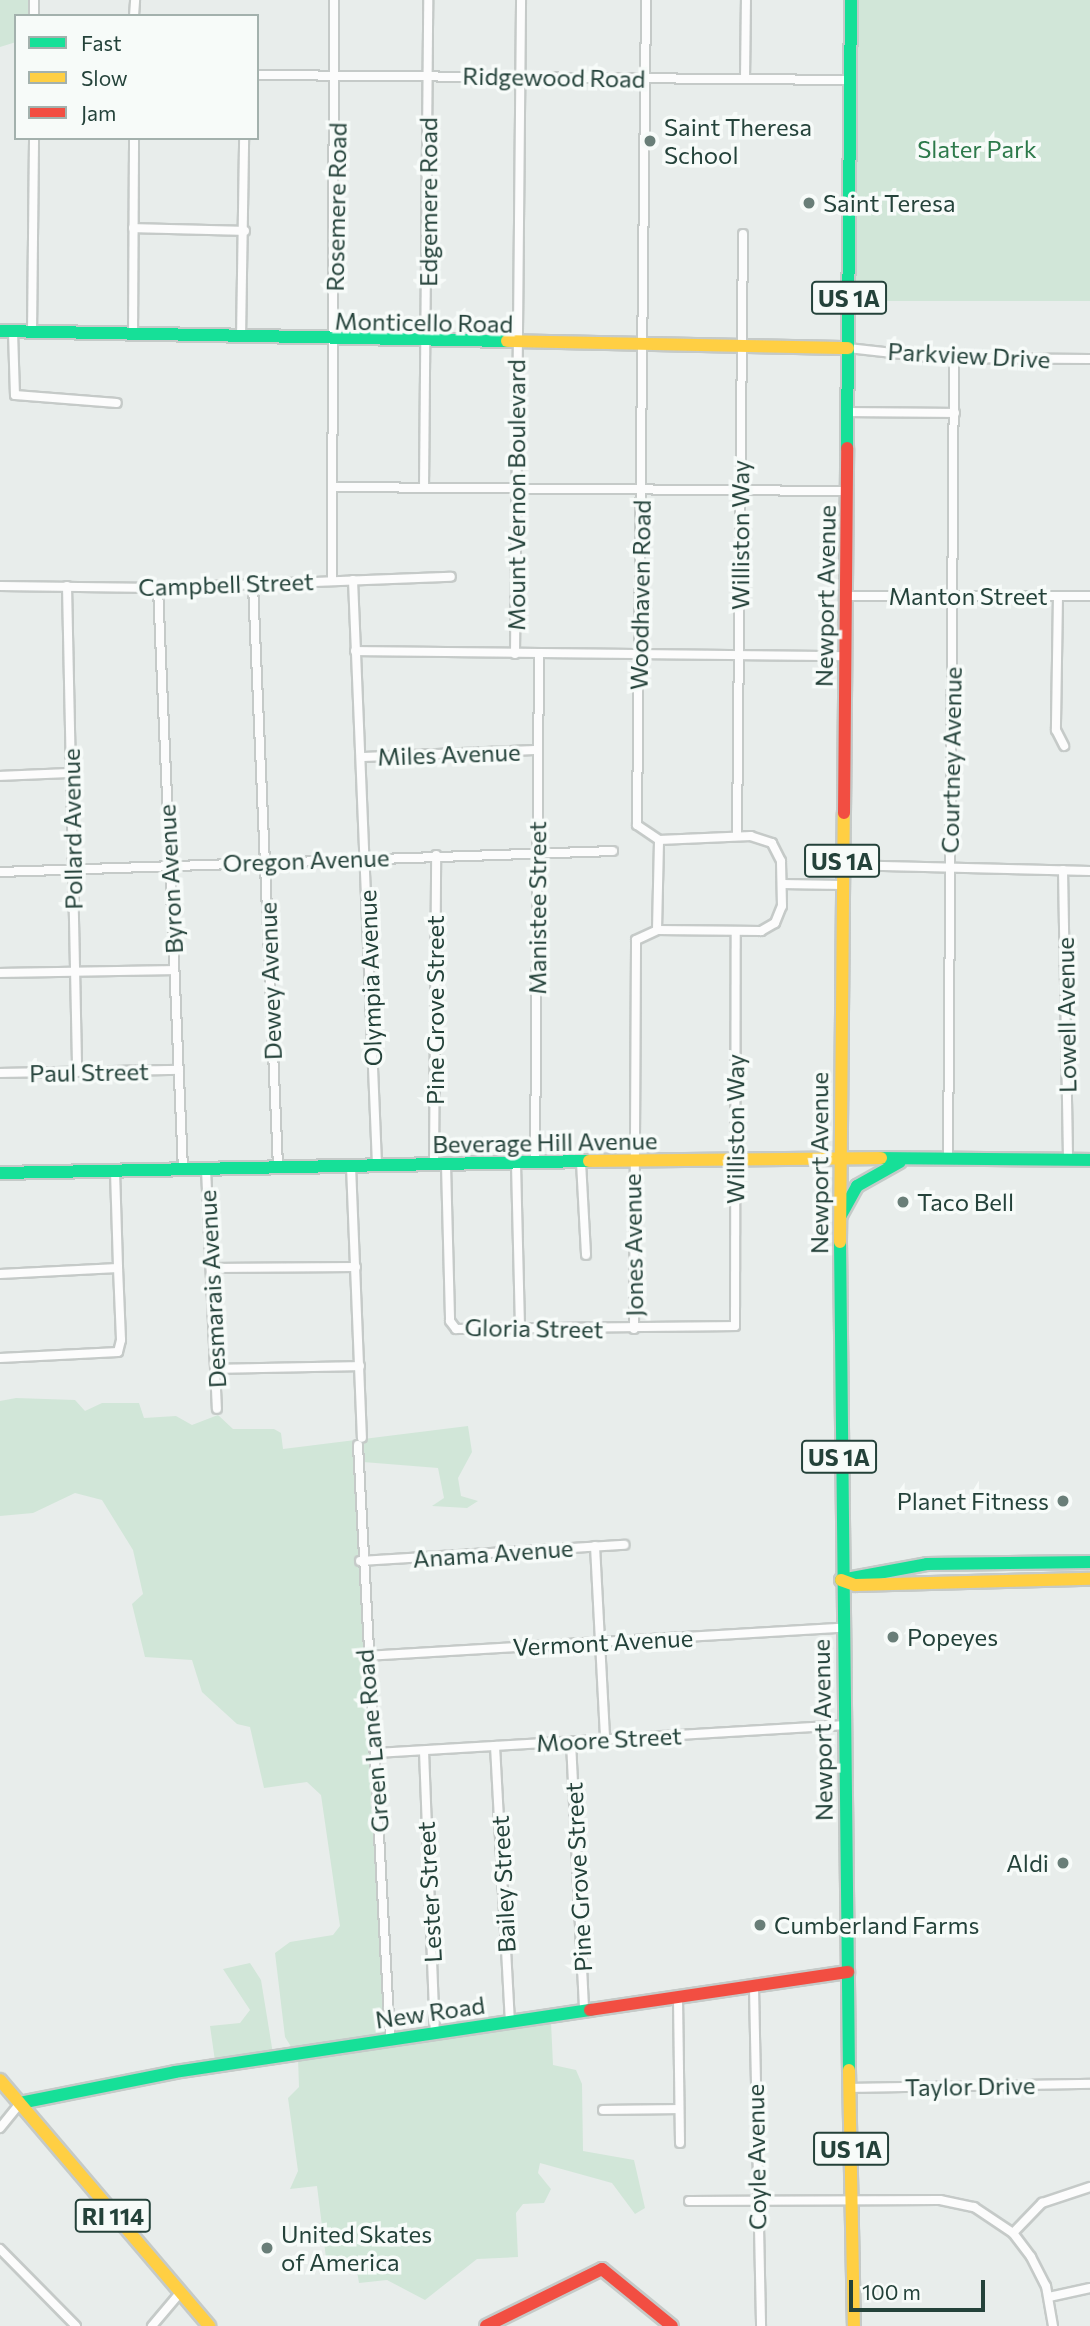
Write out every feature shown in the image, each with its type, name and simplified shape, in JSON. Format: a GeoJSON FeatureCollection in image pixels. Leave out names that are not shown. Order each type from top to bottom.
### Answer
{"type":"FeatureCollection","features":[{"type":"Feature","properties":{"kind":"main road","name":"Newport Avenue"},"geometry":{"type":"LineString","coordinates":[[851,0],[839,1158],[842,1725],[854,2326]]}},
{"type":"Feature","properties":{"kind":"main road","name":"Monticello Road"},"geometry":{"type":"LineString","coordinates":[[6,332],[241,341],[848,348]]}},
{"type":"Feature","properties":{"kind":"main road","name":"Beverage Hill Avenue"},"geometry":{"type":"LineString","coordinates":[[0,1173],[839,1158],[900,1162],[1090,1160]]}},
{"type":"Feature","properties":{"kind":"main road"},"geometry":{"type":"LineString","coordinates":[[840,1219],[857,1186],[900,1162]]}},
{"type":"Feature","properties":{"kind":"main road"},"geometry":{"type":"LineString","coordinates":[[841,1580],[927,1564],[1090,1562]]}},
{"type":"Feature","properties":{"kind":"main road"},"geometry":{"type":"LineString","coordinates":[[841,1580],[855,1585],[1090,1579]]}},
{"type":"Feature","properties":{"kind":"main road","name":"New Road"},"geometry":{"type":"LineString","coordinates":[[20,2103],[390,2038],[754,1988],[848,1972]]}},
{"type":"Feature","properties":{"kind":"main road","name":"RI 114"},"geometry":{"type":"LineString","coordinates":[[0,2080],[209,2326]]}},
{"type":"Feature","properties":{"kind":"main road"},"geometry":{"type":"LineString","coordinates":[[486,2326],[602,2269],[671,2326]]}},
{"type":"Feature","properties":{"kind":"street","name":"Rosemere Road"},"geometry":{"type":"LineString","coordinates":[[332,581],[337,75],[334,0]]}},
{"type":"Feature","properties":{"kind":"street","name":"Edgemere Road"},"geometry":{"type":"LineString","coordinates":[[424,488],[428,0]]}},
{"type":"Feature","properties":{"kind":"street","name":"Mount Vernon Boulevard"},"geometry":{"type":"LineString","coordinates":[[515,654],[521,0]]}},
{"type":"Feature","properties":{"kind":"street","name":"Woodhaven Road"},"geometry":{"type":"LineString","coordinates":[[646,0],[637,825],[659,840]]}},
{"type":"Feature","properties":{"kind":"street"},"geometry":{"type":"LineString","coordinates":[[745,79],[746,0]]}},
{"type":"Feature","properties":{"kind":"street","name":"Ridgewood Road"},"geometry":{"type":"LineString","coordinates":[[259,75],[850,80]]}},
{"type":"Feature","properties":{"kind":"street"},"geometry":{"type":"LineString","coordinates":[[32,332],[34,140]]}},
{"type":"Feature","properties":{"kind":"street"},"geometry":{"type":"LineString","coordinates":[[133,336],[134,140]]}},
{"type":"Feature","properties":{"kind":"street"},"geometry":{"type":"LineString","coordinates":[[241,341],[245,231],[244,140]]}},
{"type":"Feature","properties":{"kind":"street"},"geometry":{"type":"LineString","coordinates":[[133,228],[245,231]]}},
{"type":"Feature","properties":{"kind":"street","name":"Williston Way"},"geometry":{"type":"LineString","coordinates":[[737,836],[743,234]]}},
{"type":"Feature","properties":{"kind":"street"},"geometry":{"type":"LineString","coordinates":[[6,332],[15,395],[117,403]]}},
{"type":"Feature","properties":{"kind":"street","name":"Parkview Drive"},"geometry":{"type":"LineString","coordinates":[[848,348],[954,358],[1090,359]]}},
{"type":"Feature","properties":{"kind":"street","name":"Courtney Avenue"},"geometry":{"type":"LineString","coordinates":[[948,1162],[954,358]]}},
{"type":"Feature","properties":{"kind":"street"},"geometry":{"type":"LineString","coordinates":[[848,412],[955,414]]}},
{"type":"Feature","properties":{"kind":"street"},"geometry":{"type":"LineString","coordinates":[[333,487],[847,491]]}},
{"type":"Feature","properties":{"kind":"street","name":"Campbell Street"},"geometry":{"type":"LineString","coordinates":[[0,586],[158,588],[451,577]]}},
{"type":"Feature","properties":{"kind":"street","name":"Olympia Avenue"},"geometry":{"type":"LineString","coordinates":[[353,580],[377,1166]]}},
{"type":"Feature","properties":{"kind":"street","name":"Dewey Avenue"},"geometry":{"type":"LineString","coordinates":[[253,585],[278,1168]]}},
{"type":"Feature","properties":{"kind":"street","name":"Pollard Avenue"},"geometry":{"type":"LineString","coordinates":[[67,586],[77,1072]]}},
{"type":"Feature","properties":{"kind":"street","name":"Byron Avenue"},"geometry":{"type":"LineString","coordinates":[[158,588],[183,1170]]}},
{"type":"Feature","properties":{"kind":"street","name":"Manton Street"},"geometry":{"type":"LineString","coordinates":[[845,596],[1090,596]]}},
{"type":"Feature","properties":{"kind":"street"},"geometry":{"type":"LineString","coordinates":[[1058,596],[1056,730],[1063,746]]}},
{"type":"Feature","properties":{"kind":"street"},"geometry":{"type":"LineString","coordinates":[[355,651],[844,656]]}},
{"type":"Feature","properties":{"kind":"street","name":"Manistee Street"},"geometry":{"type":"LineString","coordinates":[[535,1163],[539,653]]}},
{"type":"Feature","properties":{"kind":"street","name":"Miles Avenue"},"geometry":{"type":"LineString","coordinates":[[361,757],[537,750]]}},
{"type":"Feature","properties":{"kind":"street"},"geometry":{"type":"LineString","coordinates":[[0,776],[71,773]]}},
{"type":"Feature","properties":{"kind":"street"},"geometry":{"type":"LineString","coordinates":[[632,1162],[636,940],[657,930],[736,932],[775,923],[782,884],[779,851],[772,843],[737,836],[659,840],[657,930]]}},
{"type":"Feature","properties":{"kind":"street","name":"Oregon Avenue"},"geometry":{"type":"LineString","coordinates":[[0,872],[365,857],[613,851]]}},
{"type":"Feature","properties":{"kind":"street","name":"Pine Grove Street"},"geometry":{"type":"LineString","coordinates":[[436,855],[440,1166]]}},
{"type":"Feature","properties":{"kind":"street"},"geometry":{"type":"LineString","coordinates":[[842,865],[1090,871]]}},
{"type":"Feature","properties":{"kind":"street","name":"Lowell Avenue"},"geometry":{"type":"LineString","coordinates":[[1063,870],[1068,1160]]}},
{"type":"Feature","properties":{"kind":"street"},"geometry":{"type":"LineString","coordinates":[[782,884],[843,885]]}},
{"type":"Feature","properties":{"kind":"street","name":"Williston Way"},"geometry":{"type":"LineString","coordinates":[[735,1326],[736,932]]}},
{"type":"Feature","properties":{"kind":"street"},"geometry":{"type":"LineString","coordinates":[[0,973],[174,970]]}},
{"type":"Feature","properties":{"kind":"street","name":"Paul Street"},"geometry":{"type":"LineString","coordinates":[[0,1073],[179,1070]]}},
{"type":"Feature","properties":{"kind":"street"},"geometry":{"type":"LineString","coordinates":[[581,1162],[586,1255]]}},
{"type":"Feature","properties":{"kind":"street","name":"Jones Avenue"},"geometry":{"type":"LineString","coordinates":[[632,1162],[634,1329]]}},
{"type":"Feature","properties":{"kind":"street"},"geometry":{"type":"LineString","coordinates":[[516,1164],[520,1331]]}},
{"type":"Feature","properties":{"kind":"street","name":"Green Lane Road"},"geometry":{"type":"LineString","coordinates":[[351,1166],[360,1366],[360,1561],[370,1741],[376,1753],[390,2038]]}},
{"type":"Feature","properties":{"kind":"street","name":"Gloria Street"},"geometry":{"type":"LineString","coordinates":[[440,1166],[450,1321],[461,1331],[735,1326]]}},
{"type":"Feature","properties":{"kind":"street","name":"Desmarais Avenue"},"geometry":{"type":"LineString","coordinates":[[206,1169],[217,1409]]}},
{"type":"Feature","properties":{"kind":"street"},"geometry":{"type":"LineString","coordinates":[[0,1357],[118,1352],[116,1171]]}},
{"type":"Feature","properties":{"kind":"street"},"geometry":{"type":"LineString","coordinates":[[211,1268],[356,1267]]}},
{"type":"Feature","properties":{"kind":"street"},"geometry":{"type":"LineString","coordinates":[[0,1273],[118,1268]]}},
{"type":"Feature","properties":{"kind":"street"},"geometry":{"type":"LineString","coordinates":[[215,1369],[360,1366]]}},
{"type":"Feature","properties":{"kind":"street","name":"Anama Avenue"},"geometry":{"type":"LineString","coordinates":[[360,1561],[625,1545]]}},
{"type":"Feature","properties":{"kind":"street"},"geometry":{"type":"LineString","coordinates":[[595,1546],[606,1740]]}},
{"type":"Feature","properties":{"kind":"street","name":"Vermont Avenue"},"geometry":{"type":"LineString","coordinates":[[365,1656],[841,1628]]}},
{"type":"Feature","properties":{"kind":"street","name":"Moore Street"},"geometry":{"type":"LineString","coordinates":[[376,1753],[842,1725]]}},
{"type":"Feature","properties":{"kind":"street","name":"Pine Grove Street"},"geometry":{"type":"LineString","coordinates":[[571,1742],[584,2012]]}},
{"type":"Feature","properties":{"kind":"street","name":"Bailey Street"},"geometry":{"type":"LineString","coordinates":[[495,1746],[510,2022]]}},
{"type":"Feature","properties":{"kind":"street","name":"Lester Street"},"geometry":{"type":"LineString","coordinates":[[424,1751],[435,2033]]}},
{"type":"Feature","properties":{"kind":"street","name":"Coyle Avenue"},"geometry":{"type":"LineString","coordinates":[[754,1988],[756,2197],[761,2326]]}},
{"type":"Feature","properties":{"kind":"street"},"geometry":{"type":"LineString","coordinates":[[678,1998],[680,2143]]}},
{"type":"Feature","properties":{"kind":"street","name":"Taylor Drive"},"geometry":{"type":"LineString","coordinates":[[851,2088],[1090,2084]]}},
{"type":"Feature","properties":{"kind":"street"},"geometry":{"type":"LineString","coordinates":[[0,2128],[20,2103]]}},
{"type":"Feature","properties":{"kind":"street"},"geometry":{"type":"LineString","coordinates":[[603,2110],[679,2109]]}},
{"type":"Feature","properties":{"kind":"street"},"geometry":{"type":"LineString","coordinates":[[1013,2233],[1042,2203],[1090,2187]]}},
{"type":"Feature","properties":{"kind":"street"},"geometry":{"type":"LineString","coordinates":[[689,2201],[756,2197],[960,2202],[1013,2233],[1049,2297],[1053,2326]]}},
{"type":"Feature","properties":{"kind":"street"},"geometry":{"type":"LineString","coordinates":[[0,2249],[76,2326]]}},
{"type":"Feature","properties":{"kind":"street"},"geometry":{"type":"LineString","coordinates":[[1049,2297],[1090,2288]]}},
{"type":"Feature","properties":{"kind":"street"},"geometry":{"type":"LineString","coordinates":[[152,2326],[180,2293]]}},
{"type":"Feature","properties":{"kind":"green space"},"geometry":{"type":"Polygon","coordinates":[[[0,0],[36,0],[36,14],[14,14],[14,43],[0,47],[0,0]]]}},
{"type":"Feature","properties":{"kind":"green space","name":"Slater Park"},"geometry":{"type":"Polygon","coordinates":[[[852,0],[1090,0],[1090,301],[852,301],[852,0]]]}},
{"type":"Feature","properties":{"kind":"green space"},"geometry":{"type":"Polygon","coordinates":[[[16,1398],[75,1400],[85,1411],[102,1403],[139,1403],[144,1418],[176,1416],[192,1425],[218,1415],[233,1429],[274,1429],[281,1433],[283,1449],[468,1426],[472,1452],[458,1478],[461,1496],[478,1501],[467,1508],[432,1506],[444,1498],[438,1468],[363,1462],[366,1663],[371,1736],[379,1757],[391,2044],[551,2022],[553,2065],[576,2070],[582,2084],[583,2151],[634,2160],[645,2208],[635,2214],[612,2183],[540,2163],[538,2173],[551,2189],[544,2203],[523,2204],[516,2213],[518,2257],[477,2259],[425,2300],[387,2280],[359,2283],[355,2259],[327,2266],[317,2186],[290,2189],[298,2171],[288,2098],[299,2087],[298,2058],[285,2037],[275,1953],[290,1942],[333,1935],[340,1926],[321,1795],[307,1782],[264,1788],[250,1727],[237,1724],[202,1692],[192,1660],[145,1657],[132,1604],[143,1594],[133,1550],[102,1500],[75,1493],[33,1513],[0,1516],[0,1401],[16,1398]]]}},
{"type":"Feature","properties":{"kind":"green space"},"geometry":{"type":"Polygon","coordinates":[[[250,1963],[261,1980],[274,2060],[216,2068],[210,2026],[240,2023],[250,2010],[223,1969],[250,1963]]]}},
{"type":"Feature","properties":{"kind":"traffic: fast"},"geometry":{"type":"LineString","coordinates":[[847,448],[851,0]]}},
{"type":"Feature","properties":{"kind":"traffic: fast"},"geometry":{"type":"LineString","coordinates":[[0,331],[507,341]]}},
{"type":"Feature","properties":{"kind":"traffic: fast"},"geometry":{"type":"LineString","coordinates":[[881,1158],[1090,1160]]}},
{"type":"Feature","properties":{"kind":"traffic: fast"},"geometry":{"type":"LineString","coordinates":[[0,1173],[589,1161]]}},
{"type":"Feature","properties":{"kind":"traffic: fast"},"geometry":{"type":"LineString","coordinates":[[841,1215],[857,1186],[900,1162]]}},
{"type":"Feature","properties":{"kind":"traffic: fast"},"geometry":{"type":"LineString","coordinates":[[840,1242],[849,2070]]}},
{"type":"Feature","properties":{"kind":"traffic: fast"},"geometry":{"type":"LineString","coordinates":[[841,1580],[927,1564],[1090,1562]]}},
{"type":"Feature","properties":{"kind":"traffic: fast"},"geometry":{"type":"LineString","coordinates":[[20,2103],[175,2072],[590,2010]]}},
{"type":"Feature","properties":{"kind":"traffic: slow"},"geometry":{"type":"LineString","coordinates":[[507,341],[848,348]]}},
{"type":"Feature","properties":{"kind":"traffic: slow"},"geometry":{"type":"LineString","coordinates":[[840,1242],[844,813]]}},
{"type":"Feature","properties":{"kind":"traffic: slow"},"geometry":{"type":"LineString","coordinates":[[589,1161],[881,1158]]}},
{"type":"Feature","properties":{"kind":"traffic: slow"},"geometry":{"type":"LineString","coordinates":[[841,1580],[855,1585],[1090,1579]]}},
{"type":"Feature","properties":{"kind":"traffic: slow"},"geometry":{"type":"LineString","coordinates":[[849,2070],[854,2326]]}},
{"type":"Feature","properties":{"kind":"traffic: slow"},"geometry":{"type":"LineString","coordinates":[[0,2080],[209,2326]]}},
{"type":"Feature","properties":{"kind":"traffic: jam"},"geometry":{"type":"LineString","coordinates":[[844,813],[847,448]]}},
{"type":"Feature","properties":{"kind":"traffic: jam"},"geometry":{"type":"LineString","coordinates":[[590,2010],[848,1972]]}},
{"type":"Feature","properties":{"kind":"traffic: jam"},"geometry":{"type":"LineString","coordinates":[[486,2326],[602,2269],[672,2326]]}},
{"type":"Feature","properties":{"kind":"place","name":"Saint Theresa School"},"geometry":{"type":"Point","coordinates":[650,141]}},
{"type":"Feature","properties":{"kind":"place","name":"Saint Teresa"},"geometry":{"type":"Point","coordinates":[809,203]}},
{"type":"Feature","properties":{"kind":"place","name":"Taco Bell"},"geometry":{"type":"Point","coordinates":[903,1202]}},
{"type":"Feature","properties":{"kind":"place","name":"Planet Fitness"},"geometry":{"type":"Point","coordinates":[1063,1501]}},
{"type":"Feature","properties":{"kind":"place","name":"Popeyes"},"geometry":{"type":"Point","coordinates":[893,1637]}},
{"type":"Feature","properties":{"kind":"place","name":"Aldi"},"geometry":{"type":"Point","coordinates":[1063,1863]}},
{"type":"Feature","properties":{"kind":"place","name":"Cumberland Farms"},"geometry":{"type":"Point","coordinates":[760,1925]}},
{"type":"Feature","properties":{"kind":"place","name":"United Skates of America"},"geometry":{"type":"Point","coordinates":[267,2248]}}]}
